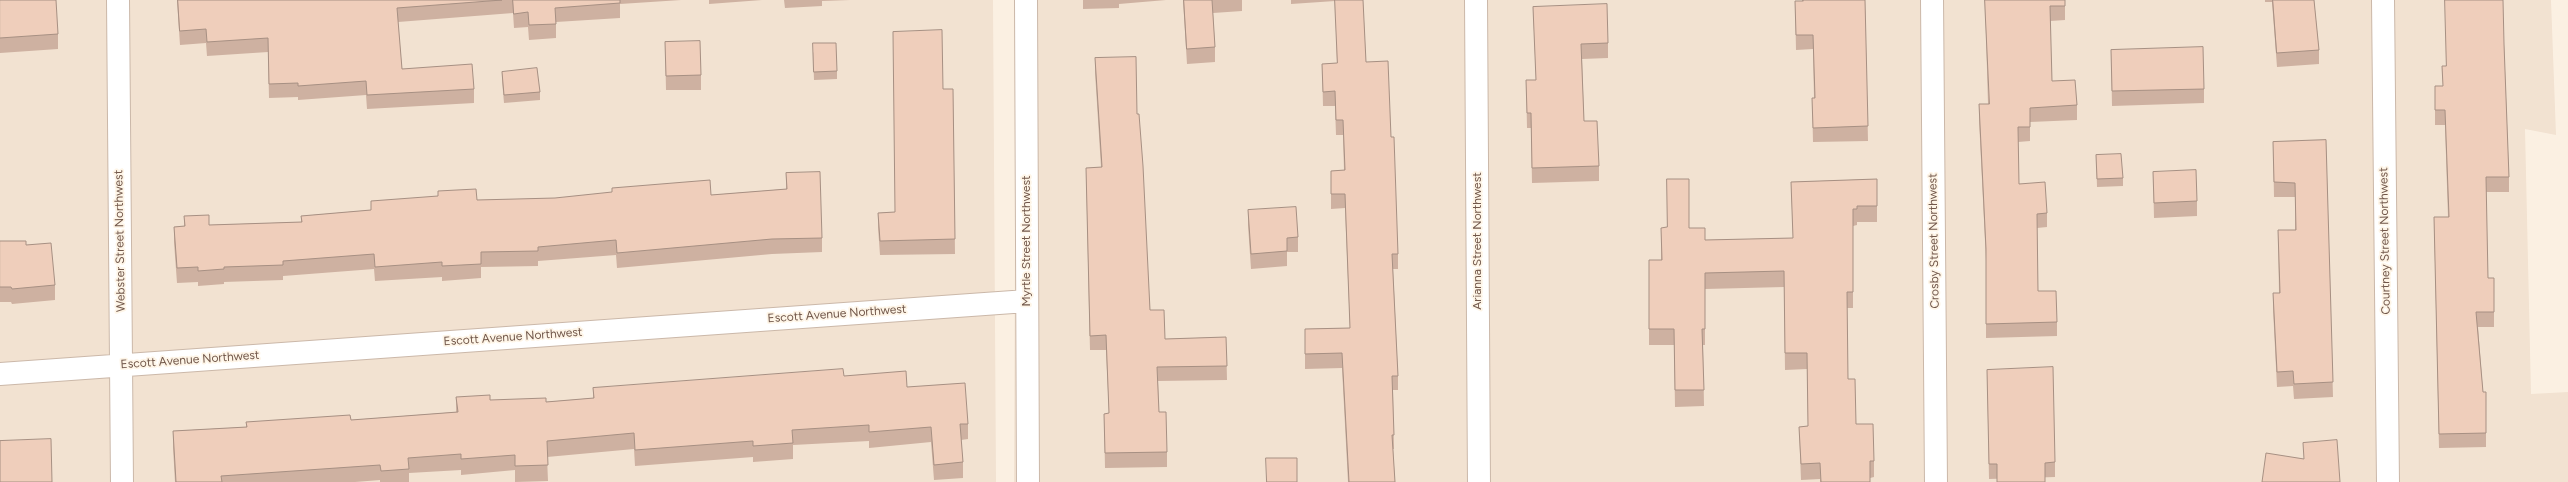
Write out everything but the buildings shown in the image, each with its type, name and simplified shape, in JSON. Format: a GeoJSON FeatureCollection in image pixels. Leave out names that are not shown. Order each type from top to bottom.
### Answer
{"type":"FeatureCollection","features":[{"type":"Feature","properties":{"kind":"street","name":"Webster Street Northwest"},"geometry":{"type":"LineString","coordinates":[[118,0],[122,482]]}},
{"type":"Feature","properties":{"kind":"street","name":"Myrtle Street Northwest"},"geometry":{"type":"LineString","coordinates":[[1026,0],[1028,482]]}},
{"type":"Feature","properties":{"kind":"street","name":"Arianna Street Northwest"},"geometry":{"type":"LineString","coordinates":[[1476,0],[1479,482]]}},
{"type":"Feature","properties":{"kind":"street","name":"Crosby Street Northwest"},"geometry":{"type":"LineString","coordinates":[[1932,0],[1936,482]]}},
{"type":"Feature","properties":{"kind":"street","name":"Courtney Street Northwest"},"geometry":{"type":"LineString","coordinates":[[2383,0],[2388,482]]}},
{"type":"Feature","properties":{"kind":"street","name":"Escott Avenue Northwest"},"geometry":{"type":"LineString","coordinates":[[0,374],[1027,300]]}},
{"type":"Feature","properties":{"kind":"shaded area"},"geometry":{"type":"Polygon","coordinates":[[[0,0],[993,0],[996,482],[0,482],[0,0]]]}},
{"type":"Feature","properties":{"kind":"shaded area"},"geometry":{"type":"Polygon","coordinates":[[[1016,0],[2551,0],[2556,135],[2525,129],[2531,394],[2568,392],[2568,482],[1014,482],[1016,0]]]}}]}
